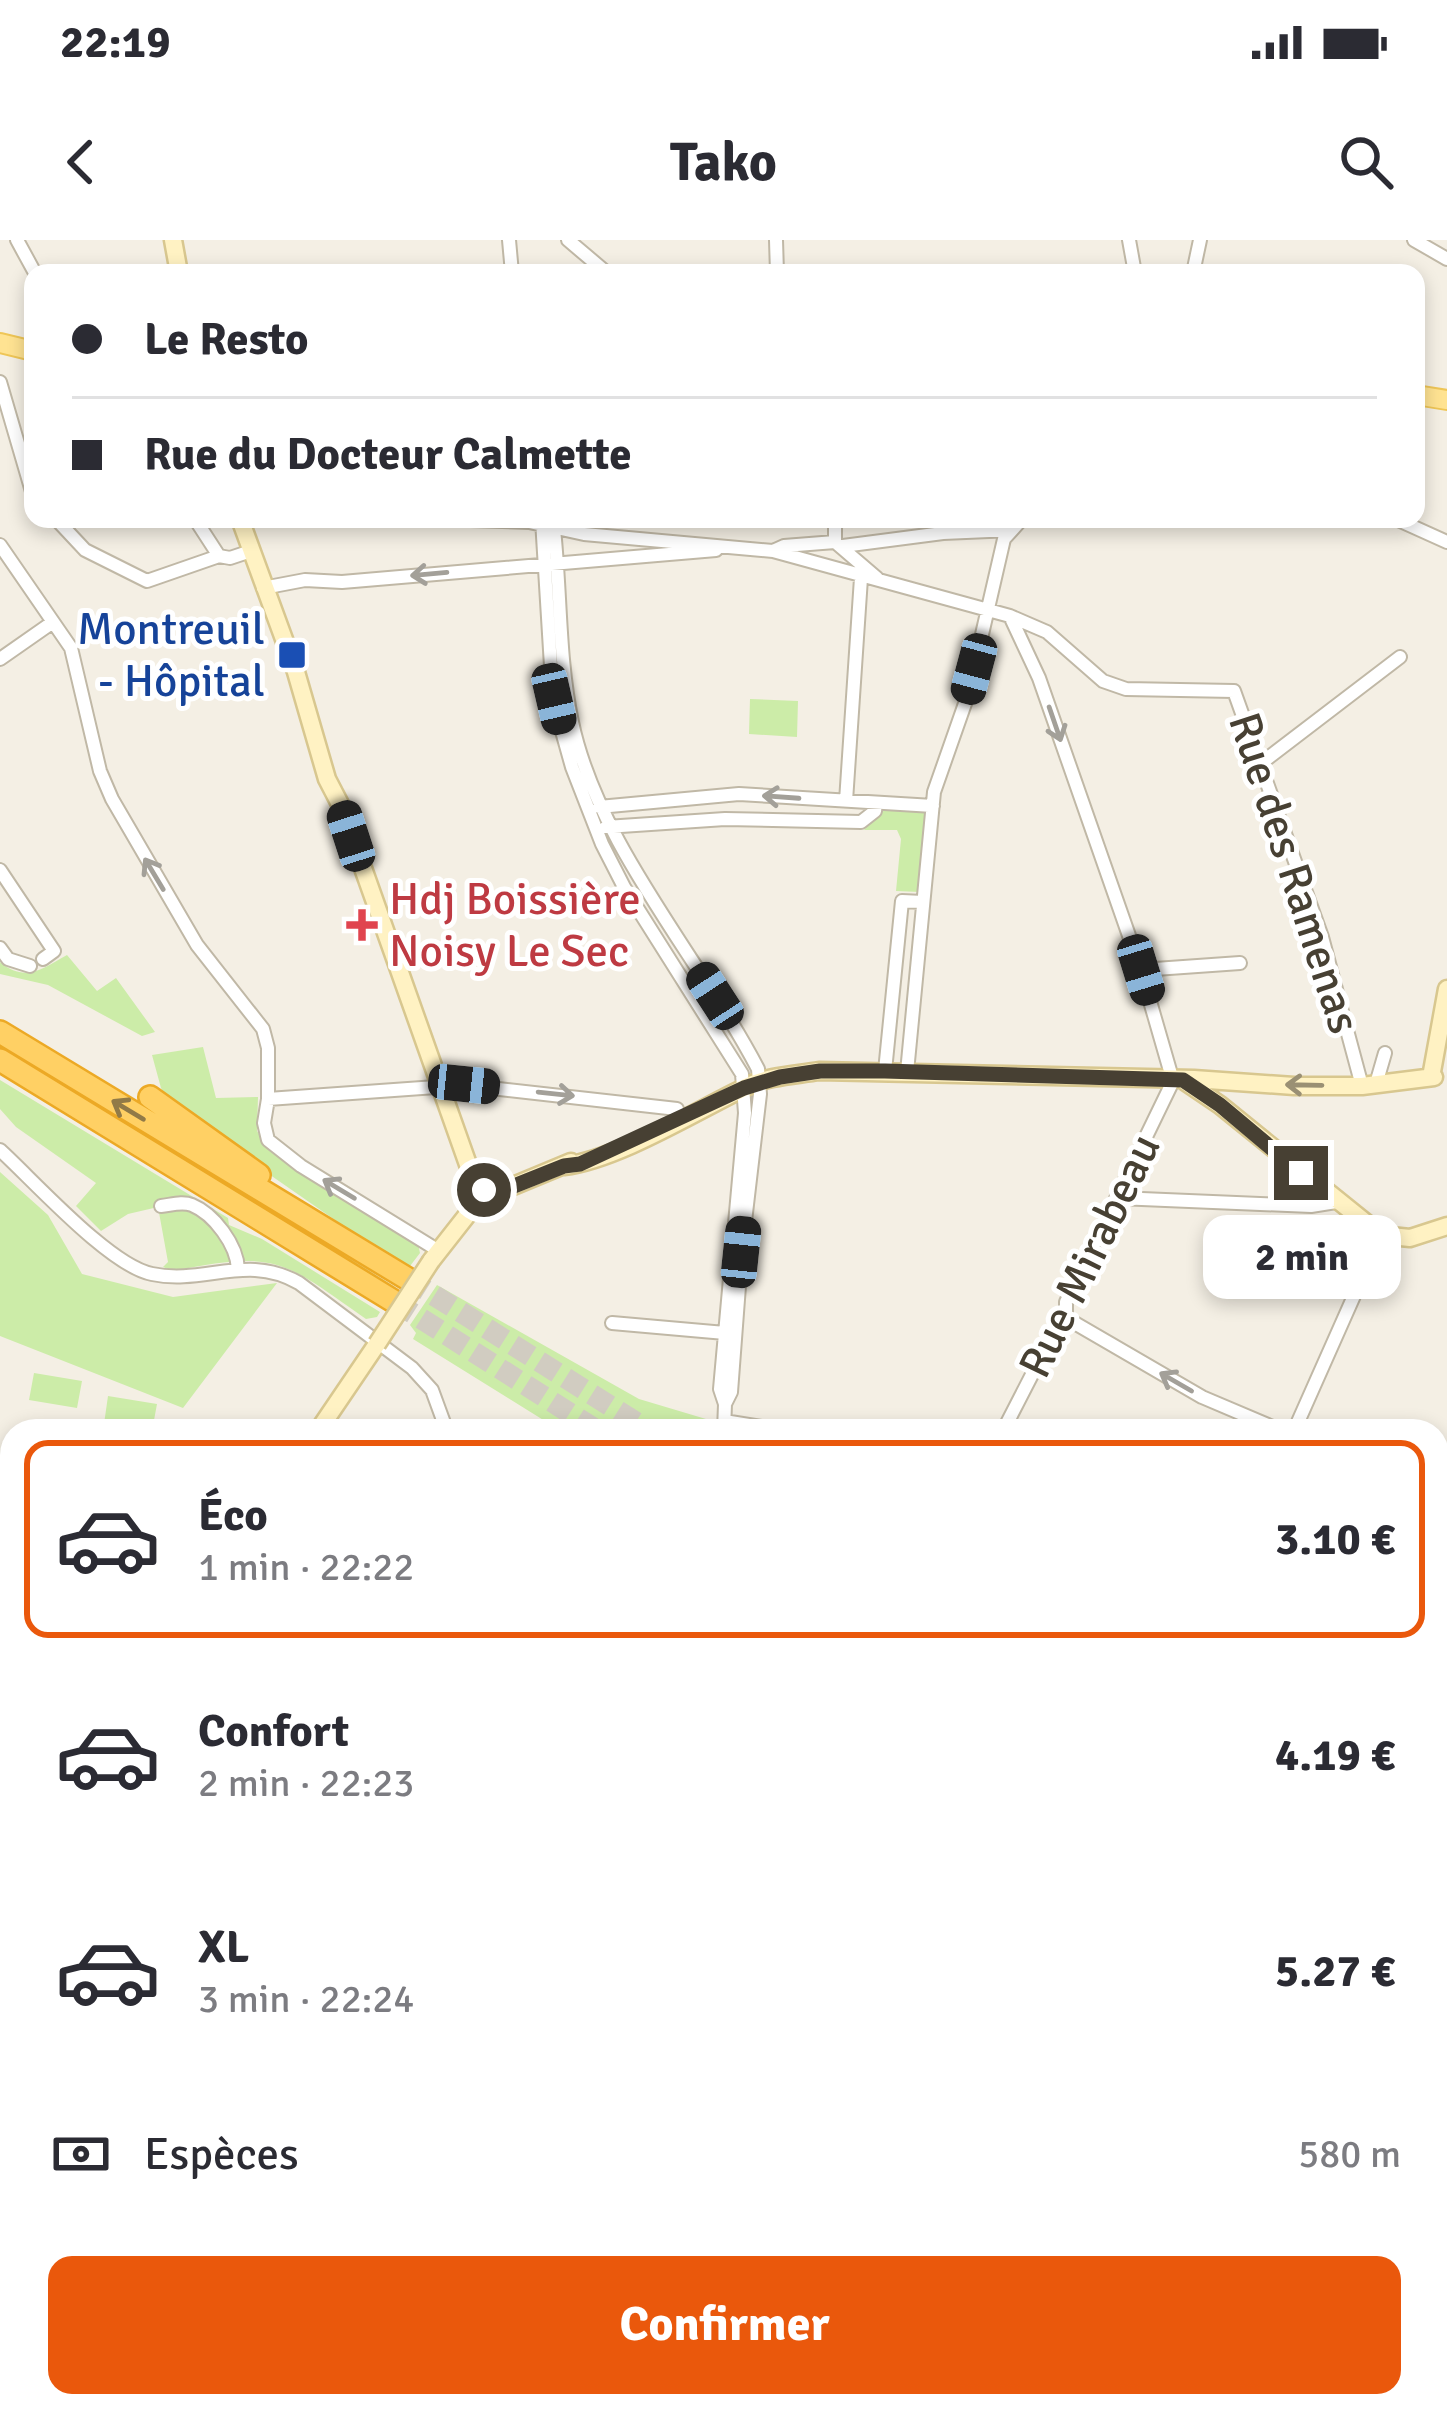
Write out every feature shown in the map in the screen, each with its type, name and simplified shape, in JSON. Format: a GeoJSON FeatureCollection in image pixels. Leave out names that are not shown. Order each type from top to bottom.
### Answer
{"type":"FeatureCollection","features":[{"type":"Feature","properties":{"kind":"highway"},"geometry":{"type":"LineString","coordinates":[[0,1032],[408,1279]]}},
{"type":"Feature","properties":{"kind":"highway"},"geometry":{"type":"LineString","coordinates":[[0,1060],[395,1302]]}},
{"type":"Feature","properties":{"kind":"highway"},"geometry":{"type":"LineString","coordinates":[[150,1097],[264,1178],[282,1203]]}},
{"type":"Feature","properties":{"kind":"main road"},"geometry":{"type":"LineString","coordinates":[[243,528],[440,1086],[483,1192],[482,1210],[471,1210],[435,1256],[327,1419]]}},
{"type":"Feature","properties":{"kind":"main road"},"geometry":{"type":"LineString","coordinates":[[483,1192],[564,1166],[726,1086],[820,1071],[1369,1085],[1434,1077],[1447,989]]}},
{"type":"Feature","properties":{"kind":"main road"},"geometry":{"type":"LineString","coordinates":[[1178,1080],[1232,1115],[1381,1235],[1410,1238],[1447,1226]]}},
{"type":"Feature","properties":{"kind":"main road"},"geometry":{"type":"LineString","coordinates":[[1232,1115],[1233,1094],[1252,1082]]}},
{"type":"Feature","properties":{"kind":"main road"},"geometry":{"type":"LineString","coordinates":[[564,1166],[624,1145],[752,1084]]}},
{"type":"Feature","properties":{"kind":"street"},"geometry":{"type":"LineString","coordinates":[[568,240],[596,264]]}},
{"type":"Feature","properties":{"kind":"street"},"geometry":{"type":"LineString","coordinates":[[1420,241],[1447,245]]}},
{"type":"Feature","properties":{"kind":"street"},"geometry":{"type":"LineString","coordinates":[[1420,241],[1447,259]]}},
{"type":"Feature","properties":{"kind":"street"},"geometry":{"type":"LineString","coordinates":[[0,382],[24,475]]}},
{"type":"Feature","properties":{"kind":"street"},"geometry":{"type":"LineString","coordinates":[[64,528],[85,550],[147,581],[219,556],[230,558],[250,551]]}},
{"type":"Feature","properties":{"kind":"street"},"geometry":{"type":"LineString","coordinates":[[201,528],[219,556]]}},
{"type":"Feature","properties":{"kind":"street"},"geometry":{"type":"LineString","coordinates":[[549,528],[571,719],[604,806],[634,870],[755,1063],[724,1419]]}},
{"type":"Feature","properties":{"kind":"street"},"geometry":{"type":"LineString","coordinates":[[566,528],[584,534],[780,551],[931,528]]}},
{"type":"Feature","properties":{"kind":"street"},"geometry":{"type":"LineString","coordinates":[[836,528],[839,544],[878,579]]}},
{"type":"Feature","properties":{"kind":"street"},"geometry":{"type":"LineString","coordinates":[[907,1072],[932,806],[990,610],[1004,539],[1013,528]]}},
{"type":"Feature","properties":{"kind":"street"},"geometry":{"type":"LineString","coordinates":[[1416,528],[1447,542]]}},
{"type":"Feature","properties":{"kind":"street"},"geometry":{"type":"LineString","coordinates":[[0,544],[70,648],[100,771],[112,799],[197,945],[263,1029],[268,1048],[264,1123],[268,1141],[435,1256]]}},
{"type":"Feature","properties":{"kind":"street"},"geometry":{"type":"LineString","coordinates":[[263,588],[304,580],[342,583],[735,547]]}},
{"type":"Feature","properties":{"kind":"street"},"geometry":{"type":"LineString","coordinates":[[780,551],[861,578],[1010,616],[1039,678],[1178,1080]]}},
{"type":"Feature","properties":{"kind":"street"},"geometry":{"type":"LineString","coordinates":[[552,565],[554,699],[595,829],[624,887],[752,1084]]}},
{"type":"Feature","properties":{"kind":"street"},"geometry":{"type":"LineString","coordinates":[[846,801],[861,578]]}},
{"type":"Feature","properties":{"kind":"street","name":"Rue des Ramenas"},"geometry":{"type":"LineString","coordinates":[[1010,616],[1047,632],[1103,681],[1126,689],[1234,691],[1322,937],[1356,1061],[1369,1085]]}},
{"type":"Feature","properties":{"kind":"street"},"geometry":{"type":"LineString","coordinates":[[0,659],[53,622]]}},
{"type":"Feature","properties":{"kind":"street"},"geometry":{"type":"LineString","coordinates":[[1260,764],[1400,657]]}},
{"type":"Feature","properties":{"kind":"street"},"geometry":{"type":"LineString","coordinates":[[587,808],[739,794],[932,806]]}},
{"type":"Feature","properties":{"kind":"street"},"geometry":{"type":"LineString","coordinates":[[595,829],[725,819],[861,822],[876,803]]}},
{"type":"Feature","properties":{"kind":"street"},"geometry":{"type":"LineString","coordinates":[[0,871],[54,951],[37,963],[8,959],[0,948]]}},
{"type":"Feature","properties":{"kind":"street"},"geometry":{"type":"LineString","coordinates":[[885,1071],[902,901],[922,902]]}},
{"type":"Feature","properties":{"kind":"street"},"geometry":{"type":"LineString","coordinates":[[1141,970],[1240,963]]}},
{"type":"Feature","properties":{"kind":"street"},"geometry":{"type":"LineString","coordinates":[[1356,1061],[1384,1053],[1369,1085]]}},
{"type":"Feature","properties":{"kind":"street","name":"Rue Mirabeau"},"geometry":{"type":"LineString","coordinates":[[1009,1419],[1059,1322],[1066,1318],[1066,1302],[1178,1080]]}},
{"type":"Feature","properties":{"kind":"street"},"geometry":{"type":"LineString","coordinates":[[268,1099],[464,1084],[677,1109]]}},
{"type":"Feature","properties":{"kind":"street"},"geometry":{"type":"LineString","coordinates":[[725,1404],[720,1390],[745,1113],[752,1084]]}},
{"type":"Feature","properties":{"kind":"street"},"geometry":{"type":"LineString","coordinates":[[0,1154],[121,1267],[144,1278],[170,1283],[201,1281],[238,1269],[283,1274],[412,1368],[431,1390],[442,1419]]}},
{"type":"Feature","properties":{"kind":"street"},"geometry":{"type":"LineString","coordinates":[[1118,1198],[1311,1206],[1336,1202]]}},
{"type":"Feature","properties":{"kind":"street"},"geometry":{"type":"LineString","coordinates":[[161,1206],[184,1203],[206,1215],[221,1229],[238,1259],[238,1269]]}},
{"type":"Feature","properties":{"kind":"street"},"geometry":{"type":"LineString","coordinates":[[1299,1419],[1381,1235]]}},
{"type":"Feature","properties":{"kind":"street"},"geometry":{"type":"LineString","coordinates":[[1066,1318],[1202,1397],[1254,1419]]}},
{"type":"Feature","properties":{"kind":"street"},"geometry":{"type":"LineString","coordinates":[[612,1323],[725,1334]]}},
{"type":"Feature","properties":{"kind":"green space"},"geometry":{"type":"Polygon","coordinates":[[[750,699],[798,701],[797,737],[749,734],[750,699]]]}},
{"type":"Feature","properties":{"kind":"green space"},"geometry":{"type":"Polygon","coordinates":[[[882,807],[925,813],[920,892],[896,891],[901,839],[897,830],[864,830],[882,807]]]}},
{"type":"Feature","properties":{"kind":"green space"},"geometry":{"type":"Polygon","coordinates":[[[67,955],[97,991],[116,978],[155,1032],[142,1036],[48,985],[0,974],[0,962],[26,973],[67,955]]]}},
{"type":"Feature","properties":{"kind":"green space"},"geometry":{"type":"Polygon","coordinates":[[[0,1042],[395,1287],[393,1290],[0,1047],[0,1042]]]}},
{"type":"Feature","properties":{"kind":"green space"},"geometry":{"type":"Polygon","coordinates":[[[203,1047],[216,1098],[258,1097],[257,1131],[272,1153],[418,1244],[420,1253],[407,1270],[171,1106],[152,1055],[203,1047]]]}},
{"type":"Feature","properties":{"kind":"green space"},"geometry":{"type":"Polygon","coordinates":[[[0,1080],[228,1218],[229,1225],[262,1239],[380,1312],[377,1317],[366,1319],[277,1265],[235,1261],[173,1271],[163,1267],[168,1262],[158,1207],[128,1214],[101,1231],[76,1206],[96,1183],[16,1127],[0,1109],[0,1080]]]}},
{"type":"Feature","properties":{"kind":"green space"},"geometry":{"type":"Polygon","coordinates":[[[0,1172],[48,1215],[82,1274],[173,1297],[277,1283],[183,1408],[0,1336],[0,1172]]]}},
{"type":"Feature","properties":{"kind":"green space"},"geometry":{"type":"Polygon","coordinates":[[[437,1285],[639,1399],[706,1419],[542,1419],[413,1339],[416,1333],[410,1325],[437,1285]]]}},
{"type":"Feature","properties":{"kind":"green space"},"geometry":{"type":"Polygon","coordinates":[[[34,1373],[82,1381],[77,1408],[29,1400],[34,1373]]]}},
{"type":"Feature","properties":{"kind":"green space"},"geometry":{"type":"Polygon","coordinates":[[[108,1396],[157,1404],[154,1419],[105,1419],[108,1396]]]}},
{"type":"Feature","properties":{"kind":"tunnel"},"geometry":{"type":"LineString","coordinates":[[408,1279],[631,1419]]}},
{"type":"Feature","properties":{"kind":"tunnel"},"geometry":{"type":"LineString","coordinates":[[395,1302],[579,1419]]}},
{"type":"Feature","properties":{"kind":"place","name":"Montreuil - Hôpital"},"geometry":{"type":"Point","coordinates":[292,655]}},
{"type":"Feature","properties":{"kind":"place","name":"Hdj Boissière Noisy Le Sec"},"geometry":{"type":"Point","coordinates":[362,925]}},
{"type":"Feature","properties":{"kind":"route"},"geometry":{"type":"LineString","coordinates":[[484,1190],[489,1196],[580,1164],[760,1081],[820,1071],[1183,1080],[1301,1173]]}}]}
